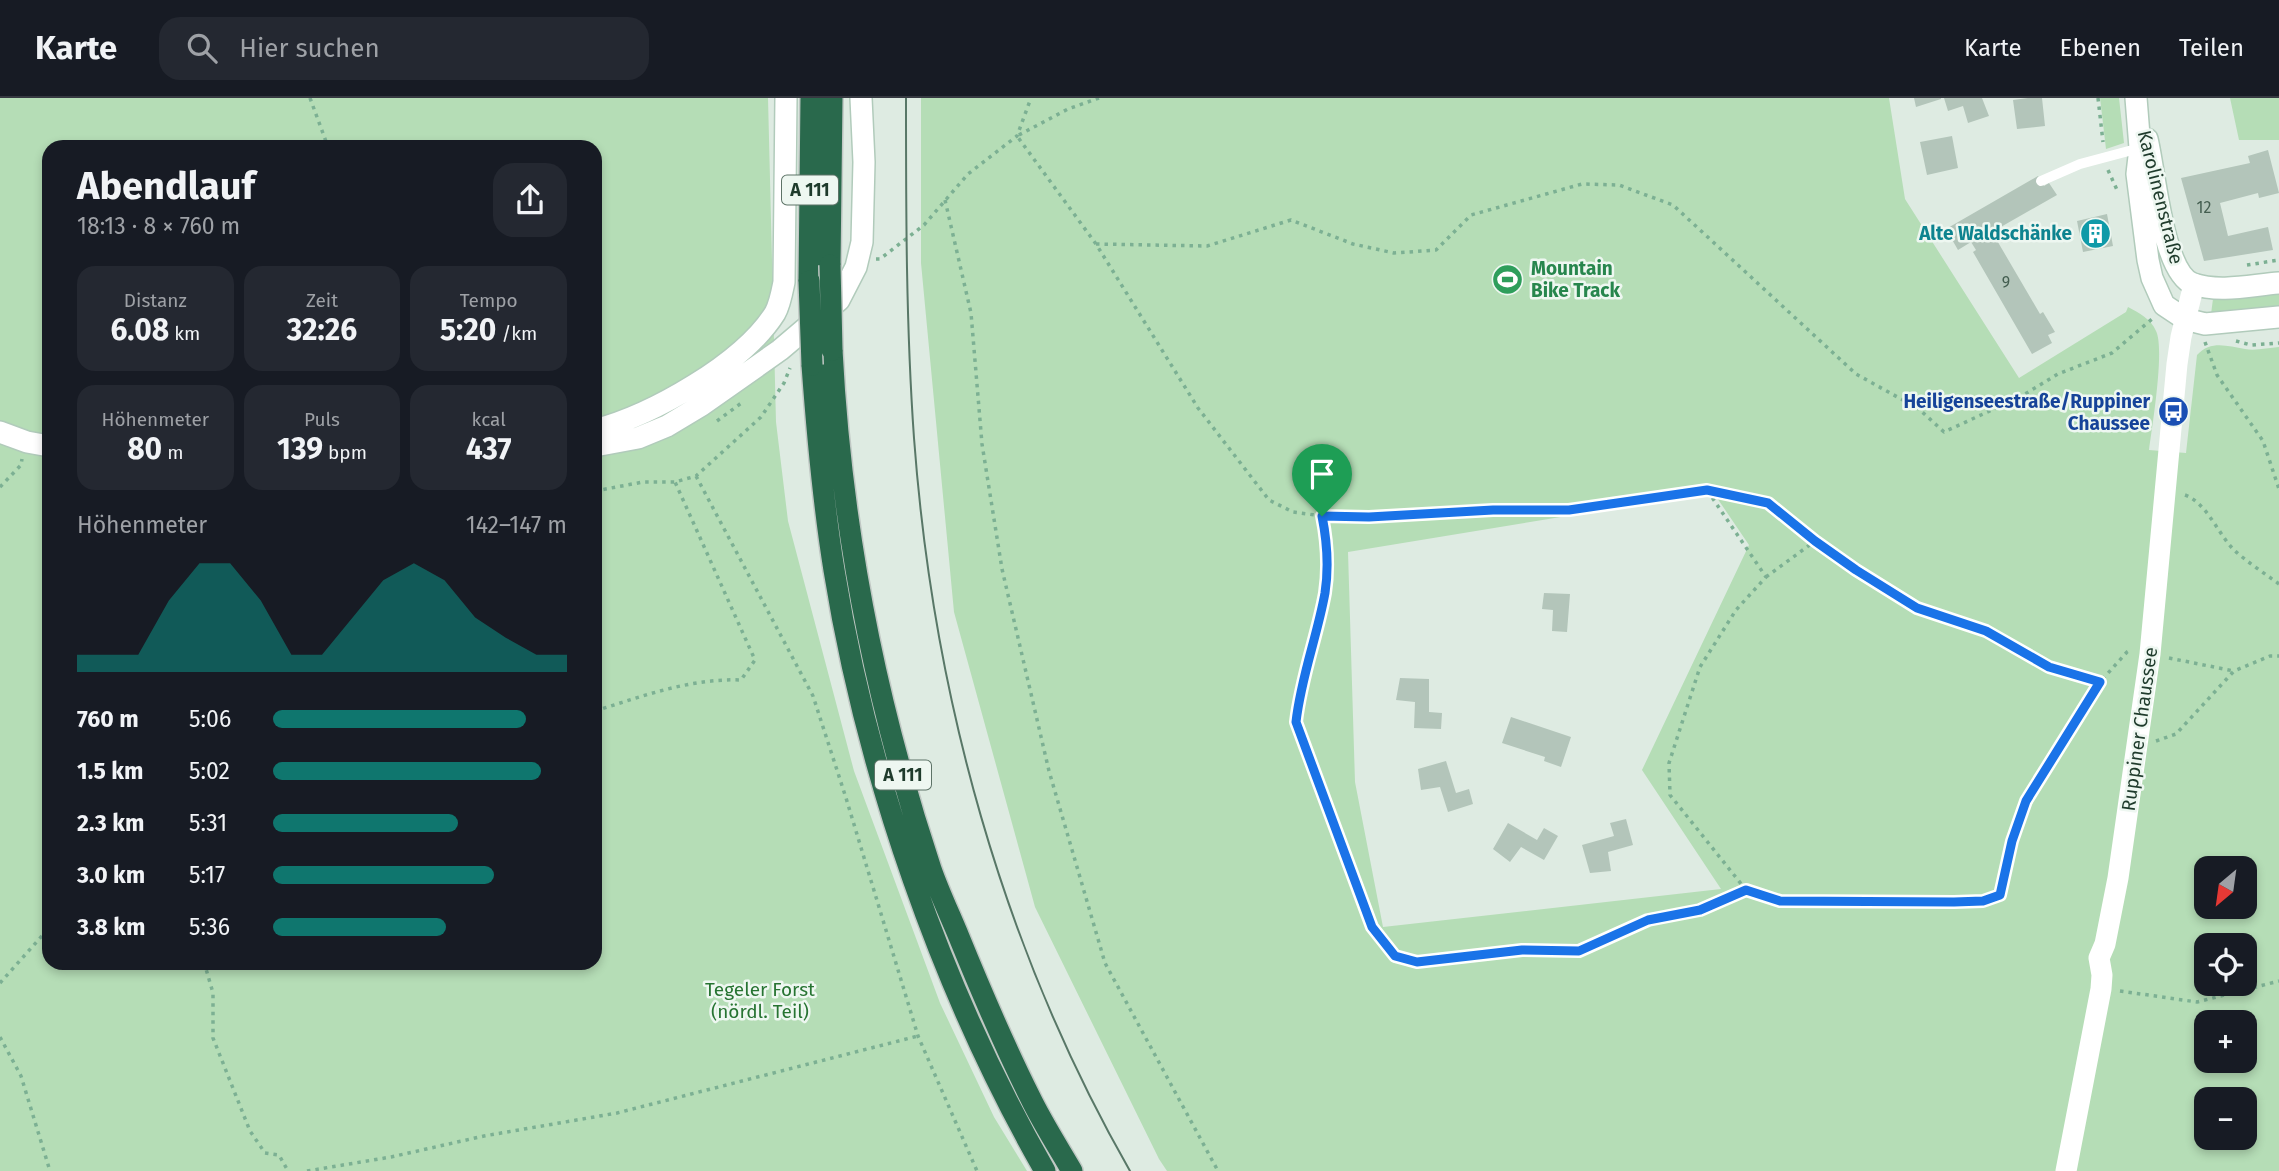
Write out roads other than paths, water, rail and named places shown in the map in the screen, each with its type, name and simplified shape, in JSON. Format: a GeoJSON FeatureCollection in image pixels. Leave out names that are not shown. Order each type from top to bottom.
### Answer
{"type":"FeatureCollection","features":[{"type":"Feature","properties":{"kind":"highway","name":"A 111"},"geometry":{"type":"LineString","coordinates":[[811,98],[809,281],[802,364],[817,438],[835,573],[850,656],[875,755],[912,873],[958,995],[1006,1097],[1045,1171]]}},
{"type":"Feature","properties":{"kind":"highway","name":"A 111"},"geometry":{"type":"LineString","coordinates":[[832,98],[832,350],[842,483],[877,677],[932,870],[973,971],[1030,1098],[1072,1171]]}},
{"type":"Feature","properties":{"kind":"main road"},"geometry":{"type":"LineString","coordinates":[[602,428],[670,401],[749,344],[777,310],[785,282],[786,98]]}},
{"type":"Feature","properties":{"kind":"main road"},"geometry":{"type":"LineString","coordinates":[[602,445],[638,438],[678,419],[780,350],[839,300],[856,267],[862,242],[864,162],[861,98]]}},
{"type":"Feature","properties":{"kind":"main road","name":"Karolinenstraße"},"geometry":{"type":"LineString","coordinates":[[2137,100],[2140,148],[2137,174],[2152,278],[2164,305],[2185,319]]}},
{"type":"Feature","properties":{"kind":"main road","name":"Karolinenstraße"},"geometry":{"type":"LineString","coordinates":[[2137,100],[2152,158],[2170,251],[2181,275],[2194,284]]}},
{"type":"Feature","properties":{"kind":"main road"},"geometry":{"type":"LineString","coordinates":[[2194,284],[2219,288],[2279,283]]}},
{"type":"Feature","properties":{"kind":"main road","name":"Ruppiner Chaussee"},"geometry":{"type":"LineString","coordinates":[[2066,1171],[2101,989],[2099,958],[2105,944],[2118,878],[2150,654],[2177,364],[2194,284]]}},
{"type":"Feature","properties":{"kind":"main road"},"geometry":{"type":"LineString","coordinates":[[2185,319],[2205,324],[2279,317]]}},
{"type":"Feature","properties":{"kind":"main road"},"geometry":{"type":"LineString","coordinates":[[0,432],[42,445]]}},
{"type":"Feature","properties":{"kind":"lane"},"geometry":{"type":"LineString","coordinates":[[2041,181],[2080,164],[2140,148]]}},
{"type":"Feature","properties":{"kind":"tram line"},"geometry":{"type":"LineString","coordinates":[[906,98],[906,226],[914,438],[923,534],[957,724],[981,817],[1010,908],[1045,998],[1085,1086],[1130,1171]]}},
{"type":"Feature","properties":{"kind":"place","name":"Alte Waldschänke"},"geometry":{"type":"Point","coordinates":[2095,233]}},
{"type":"Feature","properties":{"kind":"place","name":"Mountain Bike Track"},"geometry":{"type":"Point","coordinates":[1508,279]}},
{"type":"Feature","properties":{"kind":"place","name":"Heiligenseestraße/Ruppiner Chaussee"},"geometry":{"type":"Point","coordinates":[2173,412]}},
{"type":"Feature","properties":{"kind":"park label","name":"Tegeler Forst (nördl. Teil)"},"geometry":{"type":"Point","coordinates":[760,1000]}}]}
